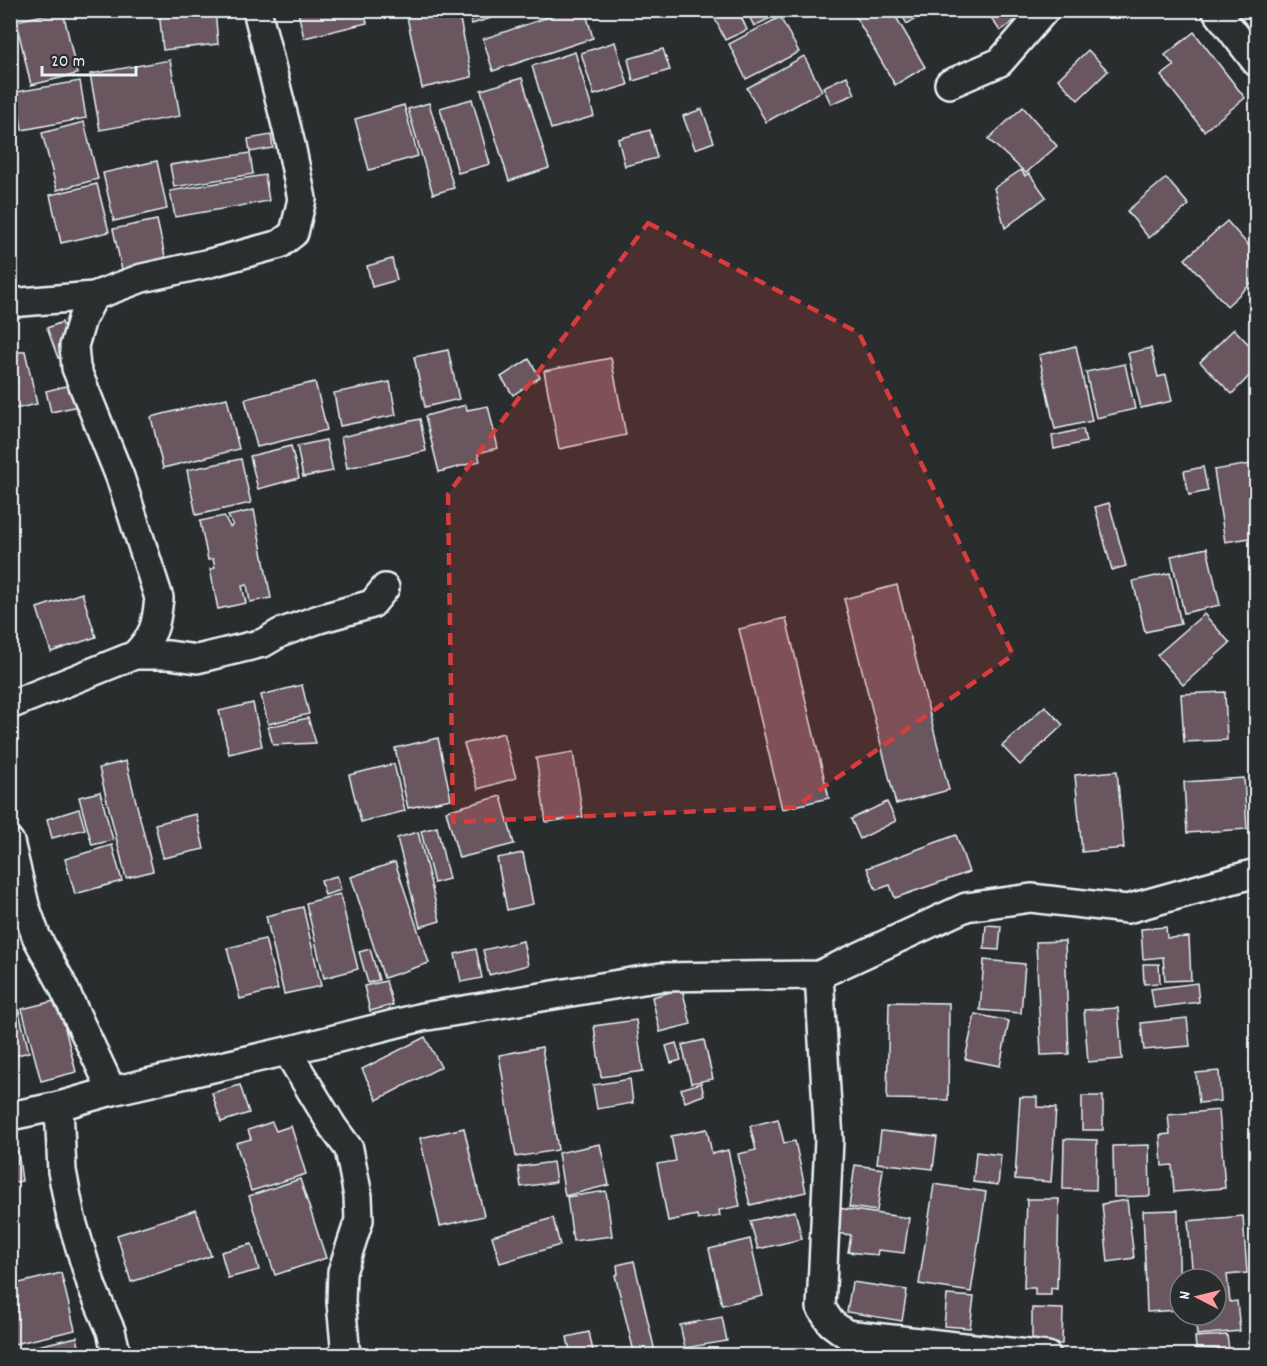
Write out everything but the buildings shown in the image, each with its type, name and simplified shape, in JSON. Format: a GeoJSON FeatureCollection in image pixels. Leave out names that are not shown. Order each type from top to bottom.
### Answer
{"type":"FeatureCollection","features":[{"type":"Feature","properties":{"kind":"street"},"geometry":{"type":"LineString","coordinates":[[10,303],[94,296],[142,278],[280,244],[294,233],[302,200],[291,145],[257,10]]}},
{"type":"Feature","properties":{"kind":"street"},"geometry":{"type":"LineString","coordinates":[[949,84],[1000,62],[1045,10]]}},
{"type":"Feature","properties":{"kind":"street"},"geometry":{"type":"LineString","coordinates":[[1216,10],[1257,62]]}},
{"type":"Feature","properties":{"kind":"street"},"geometry":{"type":"LineString","coordinates":[[94,296],[82,319],[74,346],[76,368],[120,477],[159,598],[157,618],[151,638],[135,655]]}},
{"type":"Feature","properties":{"kind":"street"},"geometry":{"type":"LineString","coordinates":[[10,705],[135,655],[169,655],[197,659],[263,643],[280,633],[319,619],[372,604],[385,588]]}},
{"type":"Feature","properties":{"kind":"street"},"geometry":{"type":"LineString","coordinates":[[10,843],[25,905],[36,936],[60,980],[112,1091]]}},
{"type":"Feature","properties":{"kind":"street"},"geometry":{"type":"LineString","coordinates":[[10,1116],[422,1017],[661,977],[819,975],[966,907],[1031,898],[1127,909],[1257,873]]}},
{"type":"Feature","properties":{"kind":"street"},"geometry":{"type":"LineString","coordinates":[[819,975],[829,1140],[821,1308],[831,1323],[846,1334],[1047,1356]]}},
{"type":"Feature","properties":{"kind":"street"},"geometry":{"type":"LineString","coordinates":[[287,1051],[349,1149],[358,1196],[359,1220],[342,1272],[341,1302],[346,1356]]}},
{"type":"Feature","properties":{"kind":"street"},"geometry":{"type":"LineString","coordinates":[[59,1106],[62,1171],[71,1218],[92,1287],[111,1331],[117,1356]]}},
{"type":"Feature","properties":{"kind":"highlighted area"},"geometry":{"type":"Polygon","coordinates":[[[648,223],[859,333],[1013,655],[795,807],[453,822],[448,494],[648,223]]]}}]}
